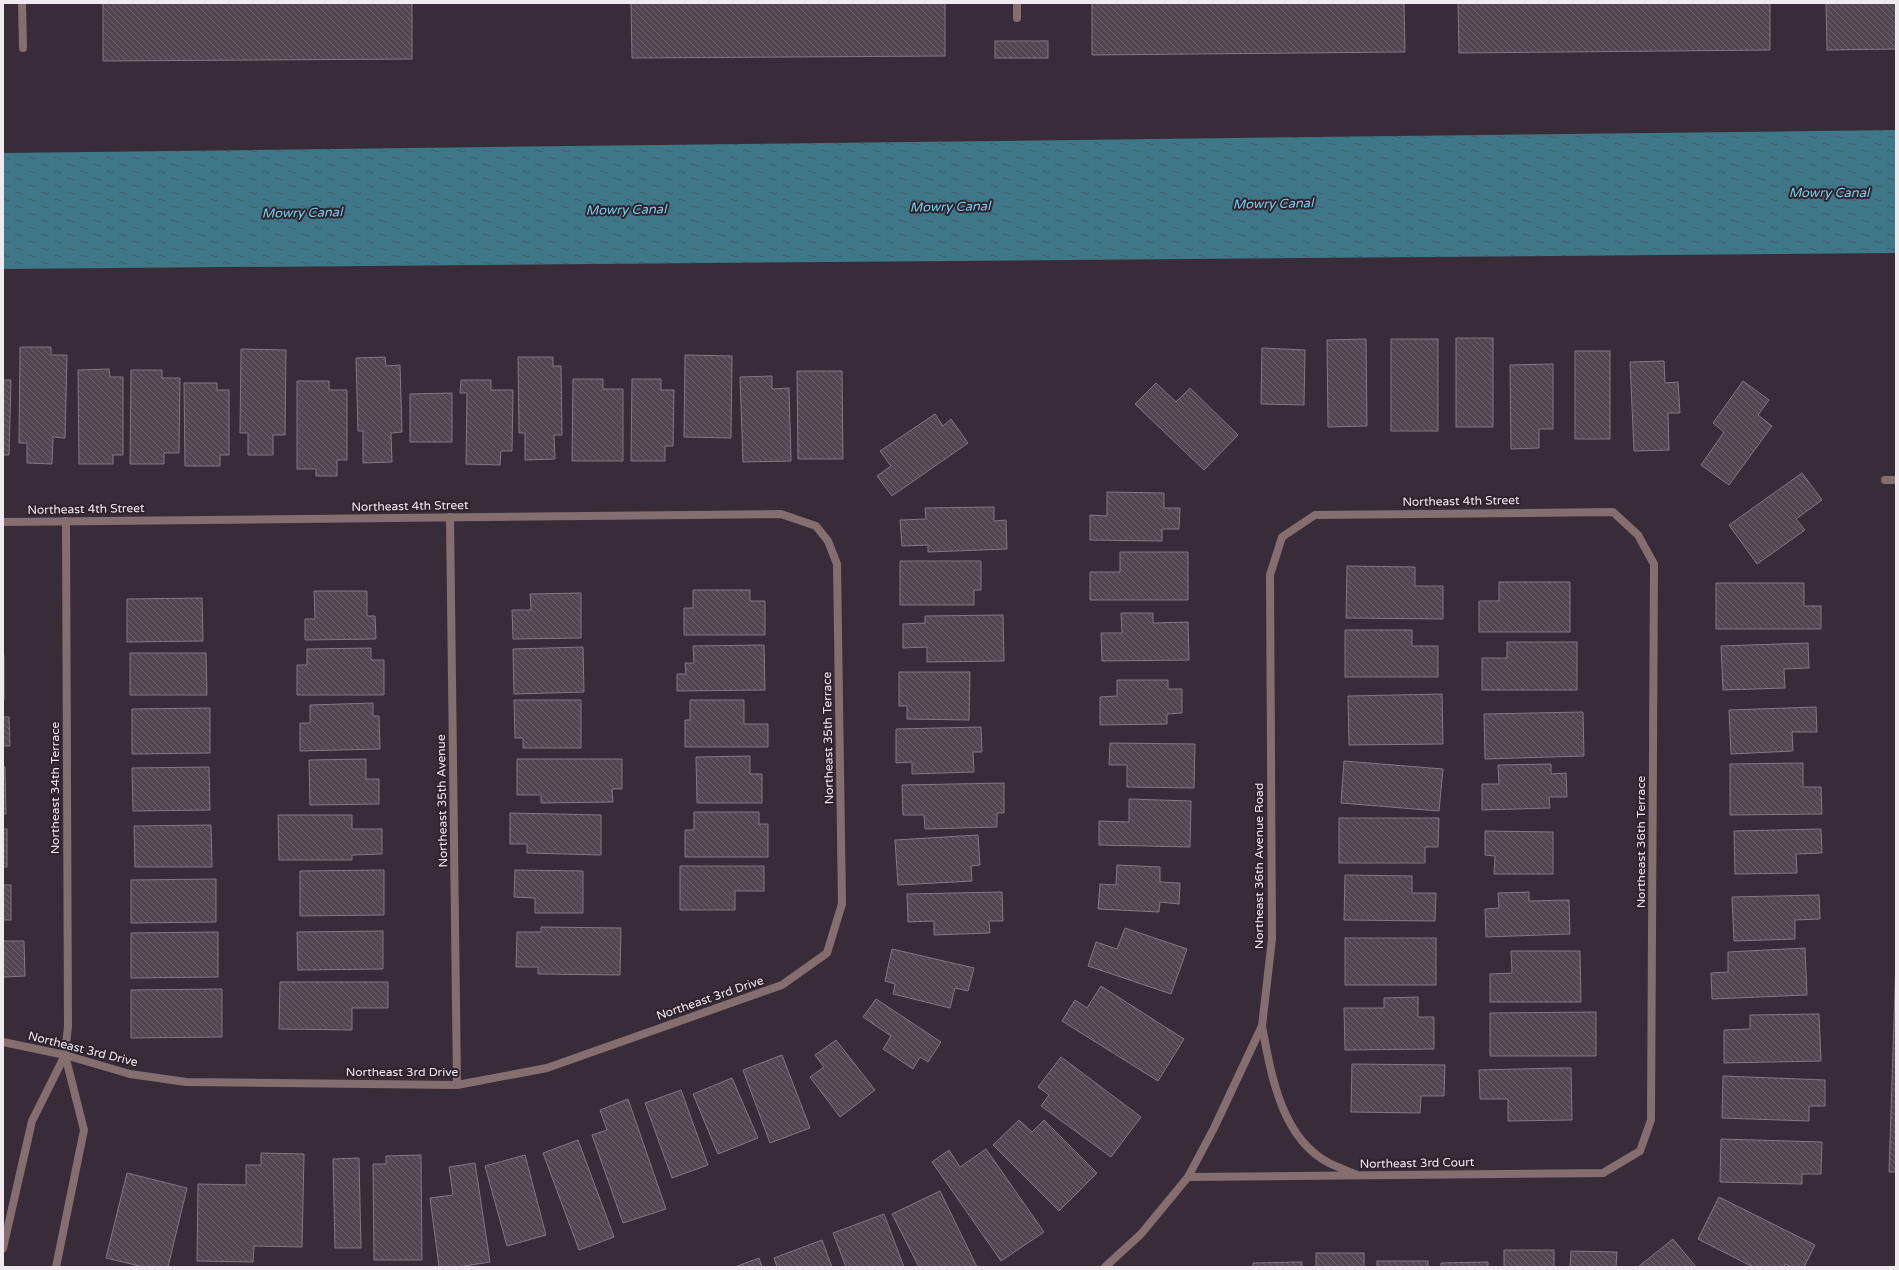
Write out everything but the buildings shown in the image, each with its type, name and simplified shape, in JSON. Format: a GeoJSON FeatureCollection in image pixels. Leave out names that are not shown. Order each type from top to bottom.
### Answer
{"type":"FeatureCollection","features":[{"type":"Feature","properties":{"kind":"street"},"geometry":{"type":"LineString","coordinates":[[22,3],[23,48]]}},
{"type":"Feature","properties":{"kind":"street"},"geometry":{"type":"LineString","coordinates":[[1017,3],[1017,18]]}},
{"type":"Feature","properties":{"kind":"street"},"geometry":{"type":"LineString","coordinates":[[1884,480],[1896,480]]}},
{"type":"Feature","properties":{"kind":"street","name":"Northeast 4th Street"},"geometry":{"type":"LineString","coordinates":[[1282,537],[1314,515],[1613,512],[1638,535]]}},
{"type":"Feature","properties":{"kind":"street","name":"Northeast 4th Street"},"geometry":{"type":"LineString","coordinates":[[3,522],[781,514],[816,526]]}},
{"type":"Feature","properties":{"kind":"street","name":"Northeast 35th Avenue"},"geometry":{"type":"LineString","coordinates":[[450,517],[457,1085]]}},
{"type":"Feature","properties":{"kind":"street","name":"Northeast 34th Terrace"},"geometry":{"type":"LineString","coordinates":[[56,1267],[84,1130],[65,1055],[68,1026],[66,521]]}},
{"type":"Feature","properties":{"kind":"street","name":"Northeast 35th Terrace"},"geometry":{"type":"LineString","coordinates":[[816,526],[828,541],[837,564],[842,904],[827,953]]}},
{"type":"Feature","properties":{"kind":"street","name":"Northeast 36th Terrace"},"geometry":{"type":"LineString","coordinates":[[1638,535],[1654,564],[1651,1120],[1640,1151]]}},
{"type":"Feature","properties":{"kind":"street","name":"Northeast 36th Avenue Road"},"geometry":{"type":"LineString","coordinates":[[1105,1267],[1141,1234],[1188,1177],[1214,1128],[1262,1026],[1272,939],[1270,575],[1282,537]]}},
{"type":"Feature","properties":{"kind":"street","name":"Northeast 3rd Drive"},"geometry":{"type":"LineString","coordinates":[[3,1042],[65,1055],[130,1074],[186,1082],[457,1085],[547,1068],[782,985],[827,953]]}},
{"type":"Feature","properties":{"kind":"street"},"geometry":{"type":"LineString","coordinates":[[1262,1026],[1270,1065],[1285,1113],[1295,1132],[1310,1148],[1328,1163],[1359,1176]]}},
{"type":"Feature","properties":{"kind":"street","name":"Northeast 34th Terrace"},"geometry":{"type":"LineString","coordinates":[[3,1248],[32,1121],[65,1055]]}},
{"type":"Feature","properties":{"kind":"street","name":"Northeast 3rd Court"},"geometry":{"type":"LineString","coordinates":[[1188,1177],[1603,1173],[1640,1151]]}},
{"type":"Feature","properties":{"kind":"water","name":"Mowry Canal"},"geometry":{"type":"Polygon","coordinates":[[[1896,130],[1896,253],[3,269],[3,153],[1896,130]]]}}]}
